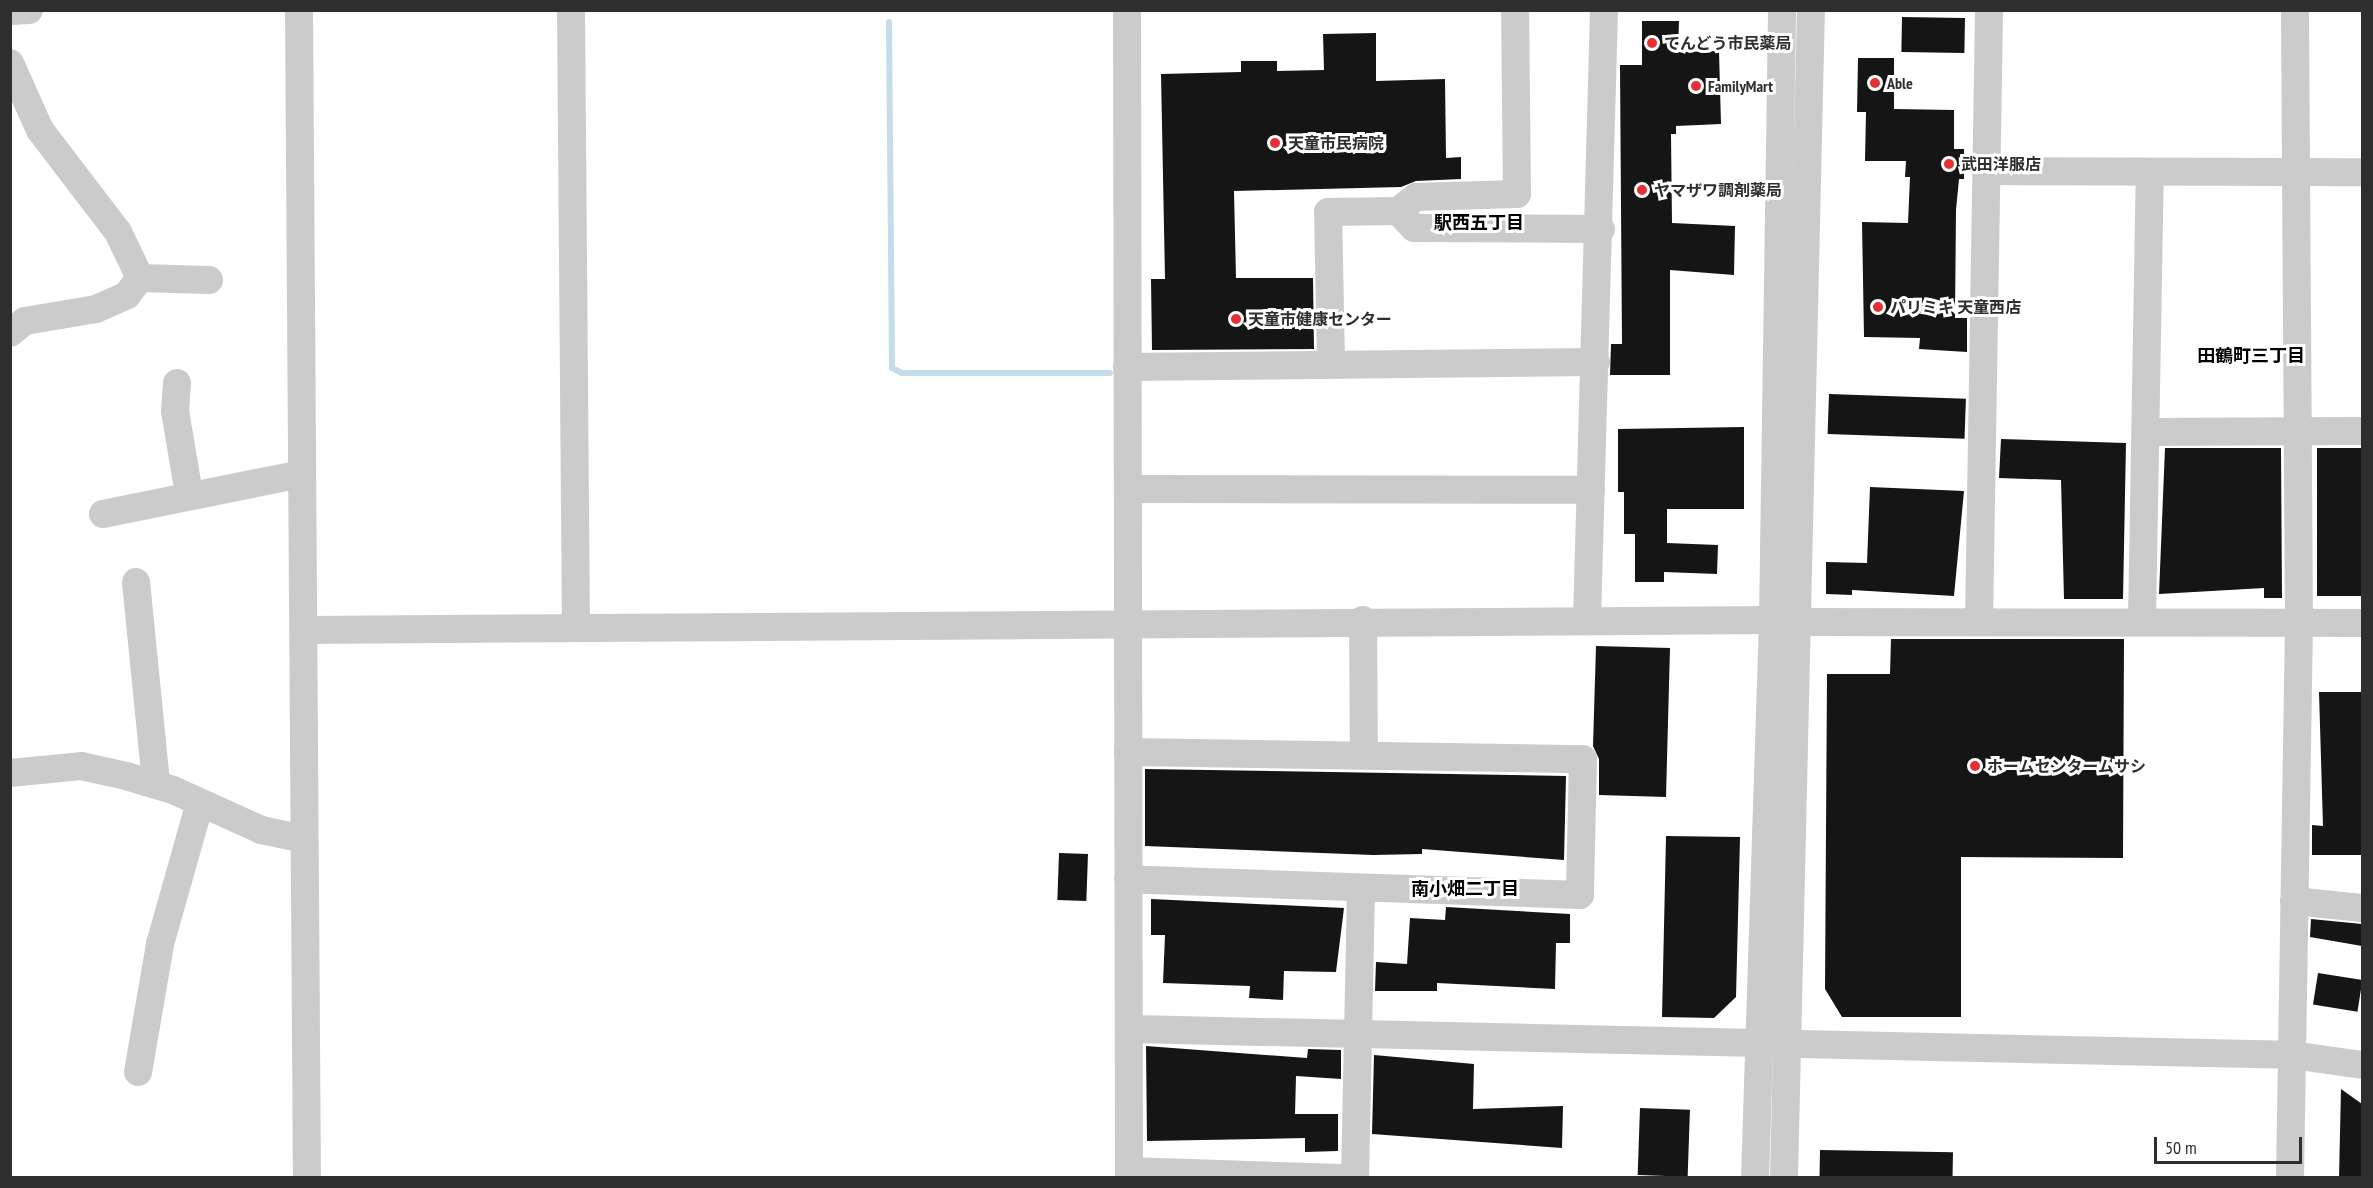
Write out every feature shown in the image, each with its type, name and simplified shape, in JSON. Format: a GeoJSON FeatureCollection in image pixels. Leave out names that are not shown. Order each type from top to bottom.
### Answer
{"type":"FeatureCollection","features":[{"type":"Feature","properties":{"kind":"street"},"geometry":{"type":"LineString","coordinates":[[10,11],[29,10]]}},
{"type":"Feature","properties":{"kind":"street"},"geometry":{"type":"LineString","coordinates":[[299,10],[307,1178]]}},
{"type":"Feature","properties":{"kind":"street"},"geometry":{"type":"LineString","coordinates":[[571,10],[576,628]]}},
{"type":"Feature","properties":{"kind":"street"},"geometry":{"type":"LineString","coordinates":[[1127,10],[1128,879],[1131,1029],[1129,1174],[1341,1178]]}},
{"type":"Feature","properties":{"kind":"street"},"geometry":{"type":"LineString","coordinates":[[1331,364],[1328,212],[1398,211],[1416,197],[1517,194],[1515,10]]}},
{"type":"Feature","properties":{"kind":"street"},"geometry":{"type":"LineString","coordinates":[[1587,620],[1601,229],[1604,10]]}},
{"type":"Feature","properties":{"kind":"street"},"geometry":{"type":"LineString","coordinates":[[1782,10],[1786,1043],[1784,1178]]}},
{"type":"Feature","properties":{"kind":"street"},"geometry":{"type":"LineString","coordinates":[[1755,1178],[1756,1043],[1784,621],[1811,10]]}},
{"type":"Feature","properties":{"kind":"street"},"geometry":{"type":"LineString","coordinates":[[1979,622],[1989,171],[1989,10]]}},
{"type":"Feature","properties":{"kind":"street"},"geometry":{"type":"LineString","coordinates":[[2290,1178],[2299,621],[2295,10]]}},
{"type":"Feature","properties":{"kind":"street"},"geometry":{"type":"LineString","coordinates":[[10,63],[40,130],[118,232],[140,279]]}},
{"type":"Feature","properties":{"kind":"street"},"geometry":{"type":"LineString","coordinates":[[1989,171],[2362,172]]}},
{"type":"Feature","properties":{"kind":"street"},"geometry":{"type":"LineString","coordinates":[[2142,620],[2148,432],[2150,173]]}},
{"type":"Feature","properties":{"kind":"street"},"geometry":{"type":"LineString","coordinates":[[1398,211],[1414,228],[1601,229]]}},
{"type":"Feature","properties":{"kind":"street"},"geometry":{"type":"LineString","coordinates":[[140,279],[209,280]]}},
{"type":"Feature","properties":{"kind":"street"},"geometry":{"type":"LineString","coordinates":[[10,333],[25,321],[96,309],[128,296],[140,279]]}},
{"type":"Feature","properties":{"kind":"street"},"geometry":{"type":"LineString","coordinates":[[1127,367],[1596,362]]}},
{"type":"Feature","properties":{"kind":"street"},"geometry":{"type":"LineString","coordinates":[[177,383],[175,411],[189,494]]}},
{"type":"Feature","properties":{"kind":"street"},"geometry":{"type":"LineString","coordinates":[[2148,432],[2362,431]]}},
{"type":"Feature","properties":{"kind":"street"},"geometry":{"type":"LineString","coordinates":[[103,514],[189,494],[302,474]]}},
{"type":"Feature","properties":{"kind":"street"},"geometry":{"type":"LineString","coordinates":[[1129,489],[1591,490]]}},
{"type":"Feature","properties":{"kind":"street"},"geometry":{"type":"LineString","coordinates":[[136,582],[156,783]]}},
{"type":"Feature","properties":{"kind":"street"},"geometry":{"type":"LineString","coordinates":[[305,630],[1363,620],[1979,622],[2142,620],[2362,623]]}},
{"type":"Feature","properties":{"kind":"street"},"geometry":{"type":"LineString","coordinates":[[1363,620],[1364,754]]}},
{"type":"Feature","properties":{"kind":"street"},"geometry":{"type":"LineString","coordinates":[[1128,752],[1583,759],[1580,895],[1128,879]]}},
{"type":"Feature","properties":{"kind":"street"},"geometry":{"type":"LineString","coordinates":[[10,773],[81,766],[156,783],[199,806],[261,830],[304,839]]}},
{"type":"Feature","properties":{"kind":"street"},"geometry":{"type":"LineString","coordinates":[[138,1072],[160,944],[199,806]]}},
{"type":"Feature","properties":{"kind":"street"},"geometry":{"type":"LineString","coordinates":[[1356,1178],[1361,889]]}},
{"type":"Feature","properties":{"kind":"street"},"geometry":{"type":"LineString","coordinates":[[2294,901],[2362,908]]}},
{"type":"Feature","properties":{"kind":"street"},"geometry":{"type":"LineString","coordinates":[[1131,1029],[2292,1055],[2362,1065]]}},
{"type":"Feature","properties":{"kind":"building"},"geometry":{"type":"Polygon","coordinates":[[[1902,17],[1965,18],[1964,53],[1901,52],[1902,17]]]}},
{"type":"Feature","properties":{"kind":"building"},"geometry":{"type":"Polygon","coordinates":[[[1642,21],[1679,21],[1678,52],[1719,51],[1721,124],[1676,126],[1676,134],[1671,134],[1672,223],[1735,226],[1734,275],[1670,270],[1670,375],[1610,375],[1611,344],[1622,344],[1620,65],[1642,65],[1642,21]]]}},
{"type":"Feature","properties":{"kind":"building","name":"天童市民病院"},"geometry":{"type":"Polygon","coordinates":[[[1376,33],[1376,81],[1445,79],[1446,158],[1461,157],[1461,179],[1416,181],[1401,187],[1234,191],[1236,278],[1313,278],[1314,349],[1152,350],[1151,279],[1165,279],[1161,74],[1241,72],[1241,61],[1277,61],[1277,71],[1324,70],[1323,34],[1376,33]]]}},
{"type":"Feature","properties":{"kind":"building"},"geometry":{"type":"Polygon","coordinates":[[[1858,58],[1894,58],[1894,109],[1954,110],[1954,149],[1964,149],[1964,179],[1959,179],[1956,210],[1955,318],[1967,318],[1967,352],[1919,349],[1920,338],[1864,337],[1862,222],[1908,223],[1910,177],[1905,177],[1906,161],[1865,161],[1866,112],[1857,112],[1858,58]]]}},
{"type":"Feature","properties":{"kind":"building"},"geometry":{"type":"Polygon","coordinates":[[[1829,394],[1966,399],[1965,439],[1828,434],[1829,394]]]}},
{"type":"Feature","properties":{"kind":"building"},"geometry":{"type":"Polygon","coordinates":[[[1744,427],[1744,509],[1667,509],[1667,543],[1718,545],[1717,574],[1664,572],[1664,582],[1635,582],[1635,534],[1624,534],[1624,492],[1618,492],[1618,429],[1744,427]]]}},
{"type":"Feature","properties":{"kind":"building"},"geometry":{"type":"Polygon","coordinates":[[[2001,439],[2126,443],[2123,599],[2064,599],[2061,480],[1999,478],[2001,439]]]}},
{"type":"Feature","properties":{"kind":"building"},"geometry":{"type":"Polygon","coordinates":[[[2165,448],[2281,448],[2282,598],[2264,598],[2264,588],[2159,594],[2165,448]]]}},
{"type":"Feature","properties":{"kind":"building"},"geometry":{"type":"Polygon","coordinates":[[[2317,448],[2362,448],[2362,596],[2317,596],[2317,448]]]}},
{"type":"Feature","properties":{"kind":"building"},"geometry":{"type":"Polygon","coordinates":[[[1870,487],[1964,491],[1954,596],[1852,590],[1852,595],[1826,594],[1826,562],[1867,563],[1870,487]]]}},
{"type":"Feature","properties":{"kind":"building","name":"ホームセンタームサシ"},"geometry":{"type":"Polygon","coordinates":[[[1891,639],[2124,639],[2123,858],[1961,857],[1961,1017],[1842,1017],[1825,989],[1827,674],[1890,674],[1891,639]]]}},
{"type":"Feature","properties":{"kind":"building"},"geometry":{"type":"Polygon","coordinates":[[[1596,646],[1670,648],[1666,797],[1599,795],[1599,759],[1593,746],[1596,646]]]}},
{"type":"Feature","properties":{"kind":"building"},"geometry":{"type":"Polygon","coordinates":[[[2319,692],[2362,692],[2362,855],[2312,855],[2312,825],[2323,826],[2319,692]]]}},
{"type":"Feature","properties":{"kind":"building"},"geometry":{"type":"Polygon","coordinates":[[[1145,769],[1566,776],[1564,860],[1422,849],[1422,854],[1373,855],[1145,846],[1145,769]]]}},
{"type":"Feature","properties":{"kind":"building"},"geometry":{"type":"Polygon","coordinates":[[[1666,836],[1740,837],[1736,997],[1714,1018],[1662,1017],[1666,836]]]}},
{"type":"Feature","properties":{"kind":"building"},"geometry":{"type":"Polygon","coordinates":[[[1059,853],[1088,854],[1086,901],[1057,900],[1059,853]]]}},
{"type":"Feature","properties":{"kind":"building"},"geometry":{"type":"Polygon","coordinates":[[[1151,899],[1344,908],[1336,972],[1284,971],[1283,1000],[1249,998],[1250,986],[1163,983],[1165,935],[1151,935],[1151,899]]]}},
{"type":"Feature","properties":{"kind":"building"},"geometry":{"type":"Polygon","coordinates":[[[1446,907],[1570,914],[1570,943],[1556,943],[1555,989],[1437,983],[1437,991],[1375,991],[1376,962],[1407,964],[1410,918],[1445,920],[1446,907]]]}},
{"type":"Feature","properties":{"kind":"building"},"geometry":{"type":"Polygon","coordinates":[[[2311,919],[2362,924],[2362,946],[2310,937],[2311,919]]]}},
{"type":"Feature","properties":{"kind":"building"},"geometry":{"type":"Polygon","coordinates":[[[2318,973],[2362,980],[2357,1012],[2313,1005],[2318,973]]]}},
{"type":"Feature","properties":{"kind":"building"},"geometry":{"type":"Polygon","coordinates":[[[1146,1046],[1307,1058],[1308,1049],[1341,1050],[1341,1079],[1296,1076],[1295,1114],[1338,1114],[1338,1151],[1305,1152],[1305,1138],[1147,1141],[1146,1046]]]}},
{"type":"Feature","properties":{"kind":"building"},"geometry":{"type":"Polygon","coordinates":[[[1374,1055],[1474,1064],[1473,1109],[1563,1106],[1562,1148],[1372,1134],[1374,1055]]]}},
{"type":"Feature","properties":{"kind":"building"},"geometry":{"type":"Polygon","coordinates":[[[2341,1089],[2362,1104],[2362,1178],[2339,1178],[2341,1089]]]}},
{"type":"Feature","properties":{"kind":"building"},"geometry":{"type":"Polygon","coordinates":[[[1640,1108],[1690,1110],[1688,1177],[1638,1175],[1640,1108]]]}},
{"type":"Feature","properties":{"kind":"building"},"geometry":{"type":"Polygon","coordinates":[[[1820,1150],[1953,1152],[1953,1178],[1820,1178],[1820,1150]]]}},
{"type":"Feature","properties":{"kind":"waterway"},"geometry":{"type":"LineString","coordinates":[[889,22],[892,368],[902,373],[1110,373]]}},
{"type":"Feature","properties":{"kind":"place","name":"てんどう市民薬局"},"geometry":{"type":"Point","coordinates":[1652,43]}},
{"type":"Feature","properties":{"kind":"place","name":"Able"},"geometry":{"type":"Point","coordinates":[1875,83]}},
{"type":"Feature","properties":{"kind":"place","name":"FamilyMart"},"geometry":{"type":"Point","coordinates":[1696,86]}},
{"type":"Feature","properties":{"kind":"place","name":"天童市民病院"},"geometry":{"type":"Point","coordinates":[1275,143]}},
{"type":"Feature","properties":{"kind":"place","name":"武田洋服店"},"geometry":{"type":"Point","coordinates":[1949,164]}},
{"type":"Feature","properties":{"kind":"place","name":"ヤマザワ調剤薬局"},"geometry":{"type":"Point","coordinates":[1642,190]}},
{"type":"Feature","properties":{"kind":"place","name":"パリミキ 天童西店"},"geometry":{"type":"Point","coordinates":[1878,307]}},
{"type":"Feature","properties":{"kind":"place","name":"天童市健康センター"},"geometry":{"type":"Point","coordinates":[1236,319]}},
{"type":"Feature","properties":{"kind":"place","name":"ホームセンタームサシ"},"geometry":{"type":"Point","coordinates":[1975,766]}},
{"type":"Feature","properties":{"kind":"district","name":"駅西五丁目"},"geometry":{"type":"Point","coordinates":[1479,223]}},
{"type":"Feature","properties":{"kind":"district","name":"田鶴町三丁目"},"geometry":{"type":"Point","coordinates":[2251,356]}},
{"type":"Feature","properties":{"kind":"district","name":"南小畑二丁目"},"geometry":{"type":"Point","coordinates":[1465,889]}}]}
